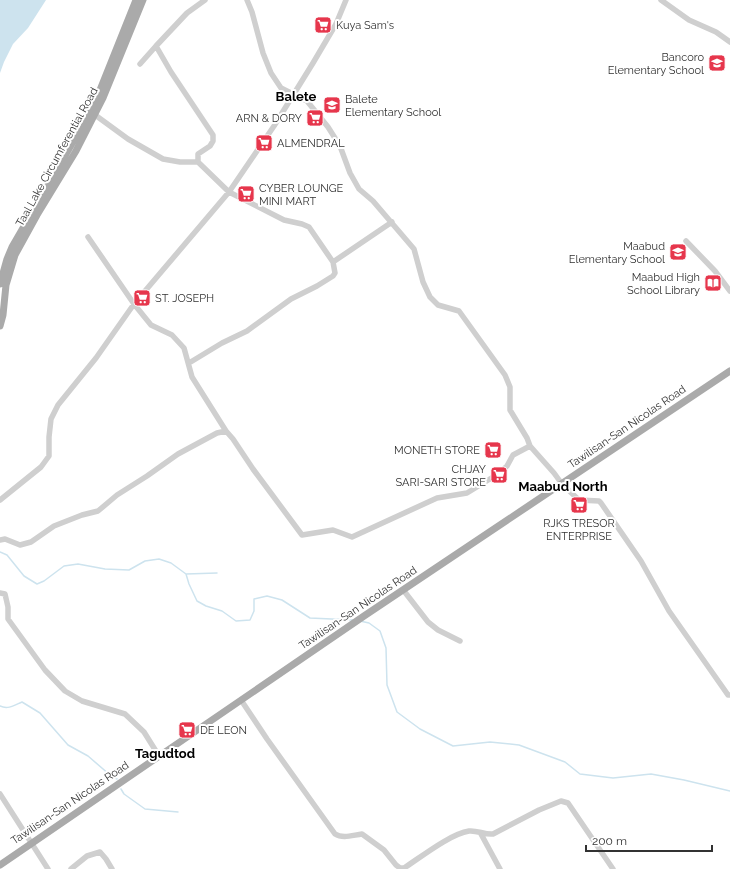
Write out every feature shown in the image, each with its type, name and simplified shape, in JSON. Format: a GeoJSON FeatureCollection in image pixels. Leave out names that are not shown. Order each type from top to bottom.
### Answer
{"type":"FeatureCollection","features":[{"type":"Feature","properties":{"kind":"main road","name":"Taal Lake Circumferential Road"},"geometry":{"type":"LineString","coordinates":[[0,284],[12,247],[110,83],[136,0]]}},
{"type":"Feature","properties":{"kind":"main road","name":"Taal Lake Circumferential Road"},"geometry":{"type":"LineString","coordinates":[[126,34],[142,0]]}},
{"type":"Feature","properties":{"kind":"main road","name":"Taal Lake Circumferential Road"},"geometry":{"type":"LineString","coordinates":[[0,326],[3,315],[5,290],[15,255],[76,150],[92,113]]}},
{"type":"Feature","properties":{"kind":"main road","name":"Tawilisan-San Nicolas Road"},"geometry":{"type":"LineString","coordinates":[[0,864],[364,616],[404,591],[730,371]]}},
{"type":"Feature","properties":{"kind":"street"},"geometry":{"type":"LineString","coordinates":[[140,64],[187,12],[205,0]]}},
{"type":"Feature","properties":{"kind":"street"},"geometry":{"type":"LineString","coordinates":[[247,0],[252,12],[263,54],[271,73],[281,88],[307,101],[328,127],[340,146],[350,173],[359,189],[373,201],[414,249],[430,297],[438,305],[458,311],[505,375],[510,387],[510,410],[527,438],[530,446],[562,484],[579,500],[598,501],[601,503],[641,561],[669,611],[728,695],[730,695]]}},
{"type":"Feature","properties":{"kind":"street"},"geometry":{"type":"LineString","coordinates":[[0,500],[41,468],[49,456],[51,419],[58,406],[96,358],[134,304],[229,192],[294,94],[336,24],[346,0]]}},
{"type":"Feature","properties":{"kind":"street"},"geometry":{"type":"LineString","coordinates":[[661,0],[689,20],[716,32],[730,42]]}},
{"type":"Feature","properties":{"kind":"street"},"geometry":{"type":"LineString","coordinates":[[156,46],[171,72],[213,135],[213,140],[210,146],[198,154],[198,162]]}},
{"type":"Feature","properties":{"kind":"street"},"geometry":{"type":"LineString","coordinates":[[92,113],[128,139],[162,159],[180,162],[198,162],[229,192],[284,220],[309,227],[333,262],[335,273],[333,276],[292,299],[247,331],[188,363]]}},
{"type":"Feature","properties":{"kind":"street"},"geometry":{"type":"LineString","coordinates":[[333,262],[392,222]]}},
{"type":"Feature","properties":{"kind":"street"},"geometry":{"type":"LineString","coordinates":[[88,237],[134,304],[151,325],[172,335],[184,348],[192,377],[226,431],[302,535],[333,530],[352,537],[437,498],[467,493],[498,474],[508,466],[513,456],[530,446]]}},
{"type":"Feature","properties":{"kind":"street"},"geometry":{"type":"LineString","coordinates":[[686,241],[715,271],[730,291]]}},
{"type":"Feature","properties":{"kind":"street"},"geometry":{"type":"LineString","coordinates":[[0,540],[5,539],[20,545],[31,542],[54,526],[82,515],[98,511],[117,495],[178,454],[217,433],[226,431]]}},
{"type":"Feature","properties":{"kind":"street"},"geometry":{"type":"LineString","coordinates":[[404,591],[428,622],[438,630],[460,642]]}},
{"type":"Feature","properties":{"kind":"street"},"geometry":{"type":"LineString","coordinates":[[0,593],[5,594],[8,608],[8,619],[45,670],[65,691],[82,701],[125,714],[144,732],[159,756]]}},
{"type":"Feature","properties":{"kind":"street"},"geometry":{"type":"LineString","coordinates":[[241,700],[266,739],[335,834],[344,837],[362,834],[384,850],[400,869],[404,868],[460,833],[472,831],[482,834],[493,834],[538,810],[561,801],[568,803],[613,869]]}},
{"type":"Feature","properties":{"kind":"street"},"geometry":{"type":"LineString","coordinates":[[0,794],[30,844],[48,869]]}},
{"type":"Feature","properties":{"kind":"street"},"geometry":{"type":"LineString","coordinates":[[482,834],[500,869]]}},
{"type":"Feature","properties":{"kind":"street"},"geometry":{"type":"LineString","coordinates":[[71,869],[87,856],[100,852],[112,869]]}},
{"type":"Feature","properties":{"kind":"water"},"geometry":{"type":"Polygon","coordinates":[[[0,0],[46,0],[28,28],[13,44],[0,73],[0,0]]]}},
{"type":"Feature","properties":{"kind":"waterway"},"geometry":{"type":"LineString","coordinates":[[0,552],[7,555],[24,576],[37,584],[44,581],[64,566],[78,564],[105,569],[129,570],[145,561],[159,559],[171,563],[186,574],[197,601],[206,606],[222,611],[236,621],[250,620],[254,611],[254,599],[267,596],[282,600],[310,618],[353,620]]}},
{"type":"Feature","properties":{"kind":"waterway"},"geometry":{"type":"LineString","coordinates":[[186,574],[217,573]]}},
{"type":"Feature","properties":{"kind":"waterway"},"geometry":{"type":"LineString","coordinates":[[360,621],[369,623],[380,631],[386,648],[387,685],[397,712],[420,729],[453,746],[490,742],[519,745],[565,762],[580,774],[613,778],[651,774],[730,791]]}},
{"type":"Feature","properties":{"kind":"waterway"},"geometry":{"type":"LineString","coordinates":[[0,706],[9,707],[22,702],[40,713],[68,745],[88,756],[110,775],[117,779]]}},
{"type":"Feature","properties":{"kind":"waterway"},"geometry":{"type":"LineString","coordinates":[[121,789],[124,794],[145,809],[178,812]]}},
{"type":"Feature","properties":{"kind":"place","name":"Kuya Sam's"},"geometry":{"type":"Point","coordinates":[323,25]}},
{"type":"Feature","properties":{"kind":"place","name":"Bancoro Elementary School"},"geometry":{"type":"Point","coordinates":[717,63]}},
{"type":"Feature","properties":{"kind":"place","name":"Balete Elementary School"},"geometry":{"type":"Point","coordinates":[332,105]}},
{"type":"Feature","properties":{"kind":"place","name":"ARN & DORY"},"geometry":{"type":"Point","coordinates":[315,118]}},
{"type":"Feature","properties":{"kind":"place","name":"ALMENDRAL"},"geometry":{"type":"Point","coordinates":[264,143]}},
{"type":"Feature","properties":{"kind":"place","name":"CYBER LOUNGE MINI MART"},"geometry":{"type":"Point","coordinates":[246,194]}},
{"type":"Feature","properties":{"kind":"place","name":"Maabud Elementary School"},"geometry":{"type":"Point","coordinates":[678,252]}},
{"type":"Feature","properties":{"kind":"place","name":"Maabud High School Library"},"geometry":{"type":"Point","coordinates":[713,283]}},
{"type":"Feature","properties":{"kind":"place","name":"ST. JOSEPH"},"geometry":{"type":"Point","coordinates":[142,298]}},
{"type":"Feature","properties":{"kind":"place","name":"MONETH STORE"},"geometry":{"type":"Point","coordinates":[493,450]}},
{"type":"Feature","properties":{"kind":"place","name":"CHJAY SARI-SARI STORE"},"geometry":{"type":"Point","coordinates":[499,475]}},
{"type":"Feature","properties":{"kind":"place","name":"RJKS TRESOR ENTERPRISE"},"geometry":{"type":"Point","coordinates":[579,505]}},
{"type":"Feature","properties":{"kind":"place","name":"DE LEON"},"geometry":{"type":"Point","coordinates":[187,730]}},
{"type":"Feature","properties":{"kind":"district","name":"Balete"},"geometry":{"type":"Point","coordinates":[296,96]}},
{"type":"Feature","properties":{"kind":"district","name":"Maabud North"},"geometry":{"type":"Point","coordinates":[563,486]}},
{"type":"Feature","properties":{"kind":"district","name":"Tagudtod"},"geometry":{"type":"Point","coordinates":[165,753]}}]}
